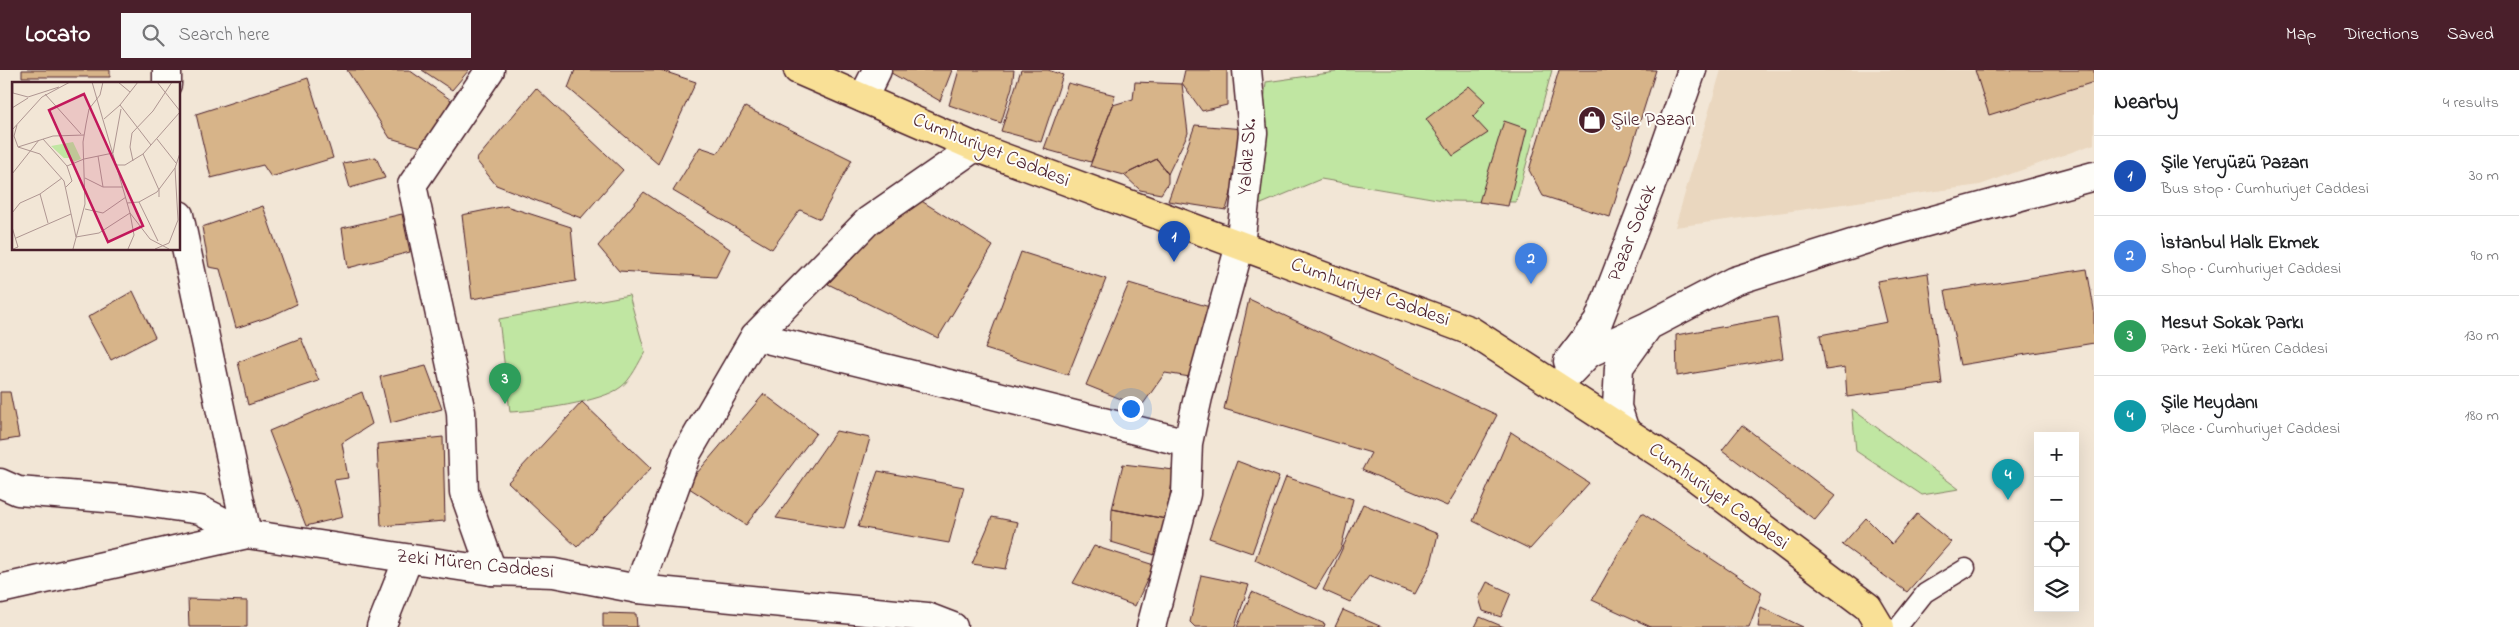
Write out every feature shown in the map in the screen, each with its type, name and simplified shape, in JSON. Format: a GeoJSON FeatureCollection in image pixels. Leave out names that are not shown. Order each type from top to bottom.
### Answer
{"type":"FeatureCollection","features":[{"type":"Feature","properties":{"kind":"main road","name":"Cumhuriyet Caddesi"},"geometry":{"type":"LineString","coordinates":[[798,70],[975,147],[1471,331],[1690,473],[1868,607],[1880,627]]}},
{"type":"Feature","properties":{"kind":"street"},"geometry":{"type":"LineString","coordinates":[[490,70],[412,185],[461,412],[464,492],[492,571]]}},
{"type":"Feature","properties":{"kind":"street"},"geometry":{"type":"LineString","coordinates":[[863,98],[878,70]]}},
{"type":"Feature","properties":{"kind":"street","name":"Yaldız Sk."},"geometry":{"type":"LineString","coordinates":[[1151,627],[1186,494],[1188,443],[1240,245],[1253,133],[1247,70]]}},
{"type":"Feature","properties":{"kind":"street","name":"Pazar Sokak"},"geometry":{"type":"LineString","coordinates":[[1557,386],[1570,356],[1598,322],[1692,70]]}},
{"type":"Feature","properties":{"kind":"street"},"geometry":{"type":"LineString","coordinates":[[638,589],[687,453],[755,336],[868,221],[975,147]]}},
{"type":"Feature","properties":{"kind":"street"},"geometry":{"type":"LineString","coordinates":[[1557,386],[1589,353],[1648,326],[1734,281],[1883,234],[2094,176]]}},
{"type":"Feature","properties":{"kind":"street"},"geometry":{"type":"LineString","coordinates":[[180,220],[247,534]]}},
{"type":"Feature","properties":{"kind":"street"},"geometry":{"type":"LineString","coordinates":[[1625,431],[1617,407],[1619,367],[1648,326]]}},
{"type":"Feature","properties":{"kind":"street"},"geometry":{"type":"LineString","coordinates":[[755,336],[1188,443]]}},
{"type":"Feature","properties":{"kind":"street"},"geometry":{"type":"LineString","coordinates":[[0,483],[18,490],[131,500],[200,510],[247,534]]}},
{"type":"Feature","properties":{"kind":"street","name":"Zeki Müren Caddesi"},"geometry":{"type":"LineString","coordinates":[[0,590],[247,534],[492,571],[554,573],[638,589],[927,617],[953,627]]}},
{"type":"Feature","properties":{"kind":"street"},"geometry":{"type":"LineString","coordinates":[[381,627],[408,559]]}},
{"type":"Feature","properties":{"kind":"lane"},"geometry":{"type":"LineString","coordinates":[[1898,627],[1924,593],[1966,568]]}},
{"type":"Feature","properties":{"kind":"shaded area"},"geometry":{"type":"Polygon","coordinates":[[[1721,70],[2094,70],[2094,144],[1980,185],[1675,227],[1721,70]]]}},
{"type":"Feature","properties":{"kind":"green space"},"geometry":{"type":"Polygon","coordinates":[[[1336,70],[1552,70],[1516,202],[1449,201],[1321,179],[1254,207],[1266,82],[1336,72],[1336,70]]]}},
{"type":"Feature","properties":{"kind":"green space"},"geometry":{"type":"Polygon","coordinates":[[[629,295],[645,352],[625,384],[612,392],[584,401],[551,408],[510,412],[499,319],[629,295]]]}},
{"type":"Feature","properties":{"kind":"green space"},"geometry":{"type":"Polygon","coordinates":[[[1852,409],[1959,489],[1922,495],[1856,451],[1852,409]]]}},
{"type":"Feature","properties":{"kind":"building"},"geometry":{"type":"Polygon","coordinates":[[[22,70],[110,70],[110,77],[22,77],[22,70]]]}},
{"type":"Feature","properties":{"kind":"building"},"geometry":{"type":"Polygon","coordinates":[[[347,70],[409,70],[451,100],[425,148],[390,138],[347,70]]]}},
{"type":"Feature","properties":{"kind":"building"},"geometry":{"type":"Polygon","coordinates":[[[422,70],[469,70],[452,90],[422,70]]]}},
{"type":"Feature","properties":{"kind":"building"},"geometry":{"type":"Polygon","coordinates":[[[575,70],[660,70],[696,82],[658,164],[568,88],[575,70]]]}},
{"type":"Feature","properties":{"kind":"building"},"geometry":{"type":"Polygon","coordinates":[[[886,70],[952,70],[940,101],[886,70]]]}},
{"type":"Feature","properties":{"kind":"building"},"geometry":{"type":"Polygon","coordinates":[[[959,70],[1014,70],[1012,87],[1001,123],[949,105],[959,70]]]}},
{"type":"Feature","properties":{"kind":"building"},"geometry":{"type":"Polygon","coordinates":[[[1021,70],[1048,70],[1063,75],[1041,142],[1001,131],[1021,70]]]}},
{"type":"Feature","properties":{"kind":"building"},"geometry":{"type":"Polygon","coordinates":[[[1185,70],[1227,70],[1227,105],[1202,111],[1182,83],[1185,70]]]}},
{"type":"Feature","properties":{"kind":"building","name":"Şile Pazarı"},"geometry":{"type":"Polygon","coordinates":[[[1559,70],[1656,70],[1610,217],[1543,196],[1529,170],[1559,70]]]}},
{"type":"Feature","properties":{"kind":"building"},"geometry":{"type":"Polygon","coordinates":[[[1975,70],[2094,70],[2094,82],[1989,115],[1975,70]]]}},
{"type":"Feature","properties":{"kind":"building"},"geometry":{"type":"Polygon","coordinates":[[[308,78],[333,158],[271,177],[263,165],[211,178],[196,114],[308,78]]]}},
{"type":"Feature","properties":{"kind":"building"},"geometry":{"type":"Polygon","coordinates":[[[1135,82],[1182,84],[1188,133],[1168,174],[1157,159],[1124,175],[1090,166],[1113,105],[1133,99],[1135,82]]]}},
{"type":"Feature","properties":{"kind":"building"},"geometry":{"type":"Polygon","coordinates":[[[1068,83],[1115,95],[1091,162],[1044,149],[1068,83]]]}},
{"type":"Feature","properties":{"kind":"building"},"geometry":{"type":"Polygon","coordinates":[[[1469,86],[1485,101],[1473,117],[1488,133],[1453,156],[1426,119],[1469,86]]]}},
{"type":"Feature","properties":{"kind":"building"},"geometry":{"type":"Polygon","coordinates":[[[536,88],[623,170],[581,218],[496,185],[476,160],[536,88]]]}},
{"type":"Feature","properties":{"kind":"building"},"geometry":{"type":"Polygon","coordinates":[[[745,107],[852,160],[820,219],[800,210],[772,249],[673,191],[700,147],[718,153],[745,107]]]}},
{"type":"Feature","properties":{"kind":"building"},"geometry":{"type":"Polygon","coordinates":[[[1504,121],[1527,129],[1508,206],[1479,202],[1504,121]]]}},
{"type":"Feature","properties":{"kind":"building"},"geometry":{"type":"Polygon","coordinates":[[[1195,125],[1244,129],[1237,172],[1226,210],[1168,201],[1195,125]]]}},
{"type":"Feature","properties":{"kind":"building"},"geometry":{"type":"Polygon","coordinates":[[[376,157],[385,178],[350,188],[343,163],[376,157]]]}},
{"type":"Feature","properties":{"kind":"building"},"geometry":{"type":"Polygon","coordinates":[[[1157,159],[1168,174],[1168,183],[1161,194],[1140,190],[1124,175],[1157,159]]]}},
{"type":"Feature","properties":{"kind":"building"},"geometry":{"type":"Polygon","coordinates":[[[644,192],[730,249],[716,277],[619,271],[598,246],[644,192]]]}},
{"type":"Feature","properties":{"kind":"building"},"geometry":{"type":"Polygon","coordinates":[[[912,195],[993,246],[938,338],[828,284],[912,195]]]}},
{"type":"Feature","properties":{"kind":"building"},"geometry":{"type":"Polygon","coordinates":[[[263,206],[297,304],[269,317],[236,328],[220,269],[209,267],[202,227],[263,206]]]}},
{"type":"Feature","properties":{"kind":"building"},"geometry":{"type":"Polygon","coordinates":[[[506,206],[571,227],[576,281],[472,299],[462,215],[506,206]]]}},
{"type":"Feature","properties":{"kind":"building"},"geometry":{"type":"Polygon","coordinates":[[[402,214],[410,252],[348,268],[342,228],[402,214]]]}},
{"type":"Feature","properties":{"kind":"building"},"geometry":{"type":"Polygon","coordinates":[[[1021,252],[1106,279],[1068,375],[985,349],[1021,252]]]}},
{"type":"Feature","properties":{"kind":"building"},"geometry":{"type":"Polygon","coordinates":[[[2087,269],[2094,309],[2094,343],[1960,365],[1945,291],[2087,269]]]}},
{"type":"Feature","properties":{"kind":"building"},"geometry":{"type":"Polygon","coordinates":[[[1928,273],[1942,384],[1847,397],[1845,367],[1826,370],[1820,335],[1887,322],[1877,281],[1928,273]]]}},
{"type":"Feature","properties":{"kind":"building"},"geometry":{"type":"Polygon","coordinates":[[[1129,283],[1213,308],[1196,378],[1165,373],[1141,407],[1086,385],[1129,283]]]}},
{"type":"Feature","properties":{"kind":"building"},"geometry":{"type":"Polygon","coordinates":[[[133,291],[155,337],[111,360],[88,317],[133,291]]]}},
{"type":"Feature","properties":{"kind":"building"},"geometry":{"type":"Polygon","coordinates":[[[1249,299],[1497,415],[1467,473],[1447,506],[1362,470],[1371,453],[1224,409],[1249,299]]]}},
{"type":"Feature","properties":{"kind":"building"},"geometry":{"type":"Polygon","coordinates":[[[1777,317],[1783,358],[1677,376],[1676,335],[1777,317]]]}},
{"type":"Feature","properties":{"kind":"building"},"geometry":{"type":"Polygon","coordinates":[[[301,338],[319,381],[248,405],[238,362],[301,338]]]}},
{"type":"Feature","properties":{"kind":"building"},"geometry":{"type":"Polygon","coordinates":[[[426,366],[442,409],[391,423],[380,377],[426,366]]]}},
{"type":"Feature","properties":{"kind":"building"},"geometry":{"type":"Polygon","coordinates":[[[0,392],[10,392],[19,438],[0,441],[0,392]]]}},
{"type":"Feature","properties":{"kind":"building"},"geometry":{"type":"Polygon","coordinates":[[[362,392],[372,424],[342,443],[348,478],[334,480],[343,517],[306,526],[269,431],[362,392]]]}},
{"type":"Feature","properties":{"kind":"building"},"geometry":{"type":"Polygon","coordinates":[[[764,394],[816,433],[746,525],[686,486],[764,394]]]}},
{"type":"Feature","properties":{"kind":"building"},"geometry":{"type":"Polygon","coordinates":[[[582,402],[651,468],[577,547],[508,482],[582,402]]]}},
{"type":"Feature","properties":{"kind":"building"},"geometry":{"type":"Polygon","coordinates":[[[1742,425],[1835,496],[1815,520],[1722,450],[1742,425]]]}},
{"type":"Feature","properties":{"kind":"building"},"geometry":{"type":"Polygon","coordinates":[[[836,431],[870,438],[844,529],[776,518],[836,431]]]}},
{"type":"Feature","properties":{"kind":"building"},"geometry":{"type":"Polygon","coordinates":[[[1511,432],[1589,483],[1530,549],[1473,521],[1511,432]]]}},
{"type":"Feature","properties":{"kind":"building"},"geometry":{"type":"Polygon","coordinates":[[[443,437],[445,521],[381,526],[377,444],[443,437]]]}},
{"type":"Feature","properties":{"kind":"building"},"geometry":{"type":"Polygon","coordinates":[[[1237,461],[1279,477],[1252,553],[1209,538],[1237,461]]]}},
{"type":"Feature","properties":{"kind":"building"},"geometry":{"type":"Polygon","coordinates":[[[1123,464],[1174,470],[1166,519],[1112,509],[1123,464]]]}},
{"type":"Feature","properties":{"kind":"building"},"geometry":{"type":"Polygon","coordinates":[[[878,471],[964,487],[949,543],[858,527],[878,471]]]}},
{"type":"Feature","properties":{"kind":"building"},"geometry":{"type":"Polygon","coordinates":[[[1286,477],[1353,499],[1341,548],[1316,589],[1255,560],[1286,477]]]}},
{"type":"Feature","properties":{"kind":"building"},"geometry":{"type":"Polygon","coordinates":[[[1363,504],[1438,534],[1431,564],[1415,594],[1369,576],[1350,602],[1323,590],[1363,504]]]}},
{"type":"Feature","properties":{"kind":"building"},"geometry":{"type":"Polygon","coordinates":[[[1112,509],[1166,519],[1155,555],[1111,542],[1112,509]]]}},
{"type":"Feature","properties":{"kind":"building"},"geometry":{"type":"Polygon","coordinates":[[[1642,513],[1762,592],[1749,627],[1651,627],[1592,600],[1642,513]]]}},
{"type":"Feature","properties":{"kind":"building"},"geometry":{"type":"Polygon","coordinates":[[[1917,514],[1951,542],[1907,592],[1842,545],[1866,518],[1892,544],[1917,514]]]}},
{"type":"Feature","properties":{"kind":"building"},"geometry":{"type":"Polygon","coordinates":[[[992,517],[1018,522],[1006,569],[972,564],[992,517]]]}},
{"type":"Feature","properties":{"kind":"building"},"geometry":{"type":"Polygon","coordinates":[[[1094,546],[1154,565],[1135,606],[1073,583],[1094,546]]]}},
{"type":"Feature","properties":{"kind":"building"},"geometry":{"type":"Polygon","coordinates":[[[1201,575],[1249,585],[1235,627],[1195,627],[1190,622],[1201,575]]]}},
{"type":"Feature","properties":{"kind":"building"},"geometry":{"type":"Polygon","coordinates":[[[1487,582],[1511,593],[1501,617],[1483,611],[1479,598],[1487,582]]]}},
{"type":"Feature","properties":{"kind":"building"},"geometry":{"type":"Polygon","coordinates":[[[1252,592],[1325,624],[1324,627],[1237,627],[1252,592]]]}},
{"type":"Feature","properties":{"kind":"building"},"geometry":{"type":"Polygon","coordinates":[[[188,599],[247,601],[247,627],[189,627],[188,599]]]}},
{"type":"Feature","properties":{"kind":"building"},"geometry":{"type":"Polygon","coordinates":[[[1761,607],[1803,627],[1758,627],[1761,607]]]}},
{"type":"Feature","properties":{"kind":"building"},"geometry":{"type":"Polygon","coordinates":[[[1343,610],[1382,627],[1335,627],[1343,610]]]}},
{"type":"Feature","properties":{"kind":"building"},"geometry":{"type":"Polygon","coordinates":[[[603,613],[636,614],[637,627],[603,627],[603,613]]]}},
{"type":"Feature","properties":{"kind":"building"},"geometry":{"type":"Polygon","coordinates":[[[1480,617],[1504,627],[1475,627],[1480,617]]]}},
{"type":"Feature","properties":{"kind":"place","name":"Şile Pazarı"},"geometry":{"type":"Point","coordinates":[1592,120]}},
{"type":"Feature","properties":{"kind":"place","name":"Şile Yeryüzü Pazarı"},"geometry":{"type":"Point","coordinates":[1174,262]}},
{"type":"Feature","properties":{"kind":"place","name":"İstanbul Halk Ekmek"},"geometry":{"type":"Point","coordinates":[1531,284]}},
{"type":"Feature","properties":{"kind":"place","name":"Mesut Sokak Parkı"},"geometry":{"type":"Point","coordinates":[505,404]}},
{"type":"Feature","properties":{"kind":"place","name":"Şile Meydanı"},"geometry":{"type":"Point","coordinates":[2008,500]}}]}
